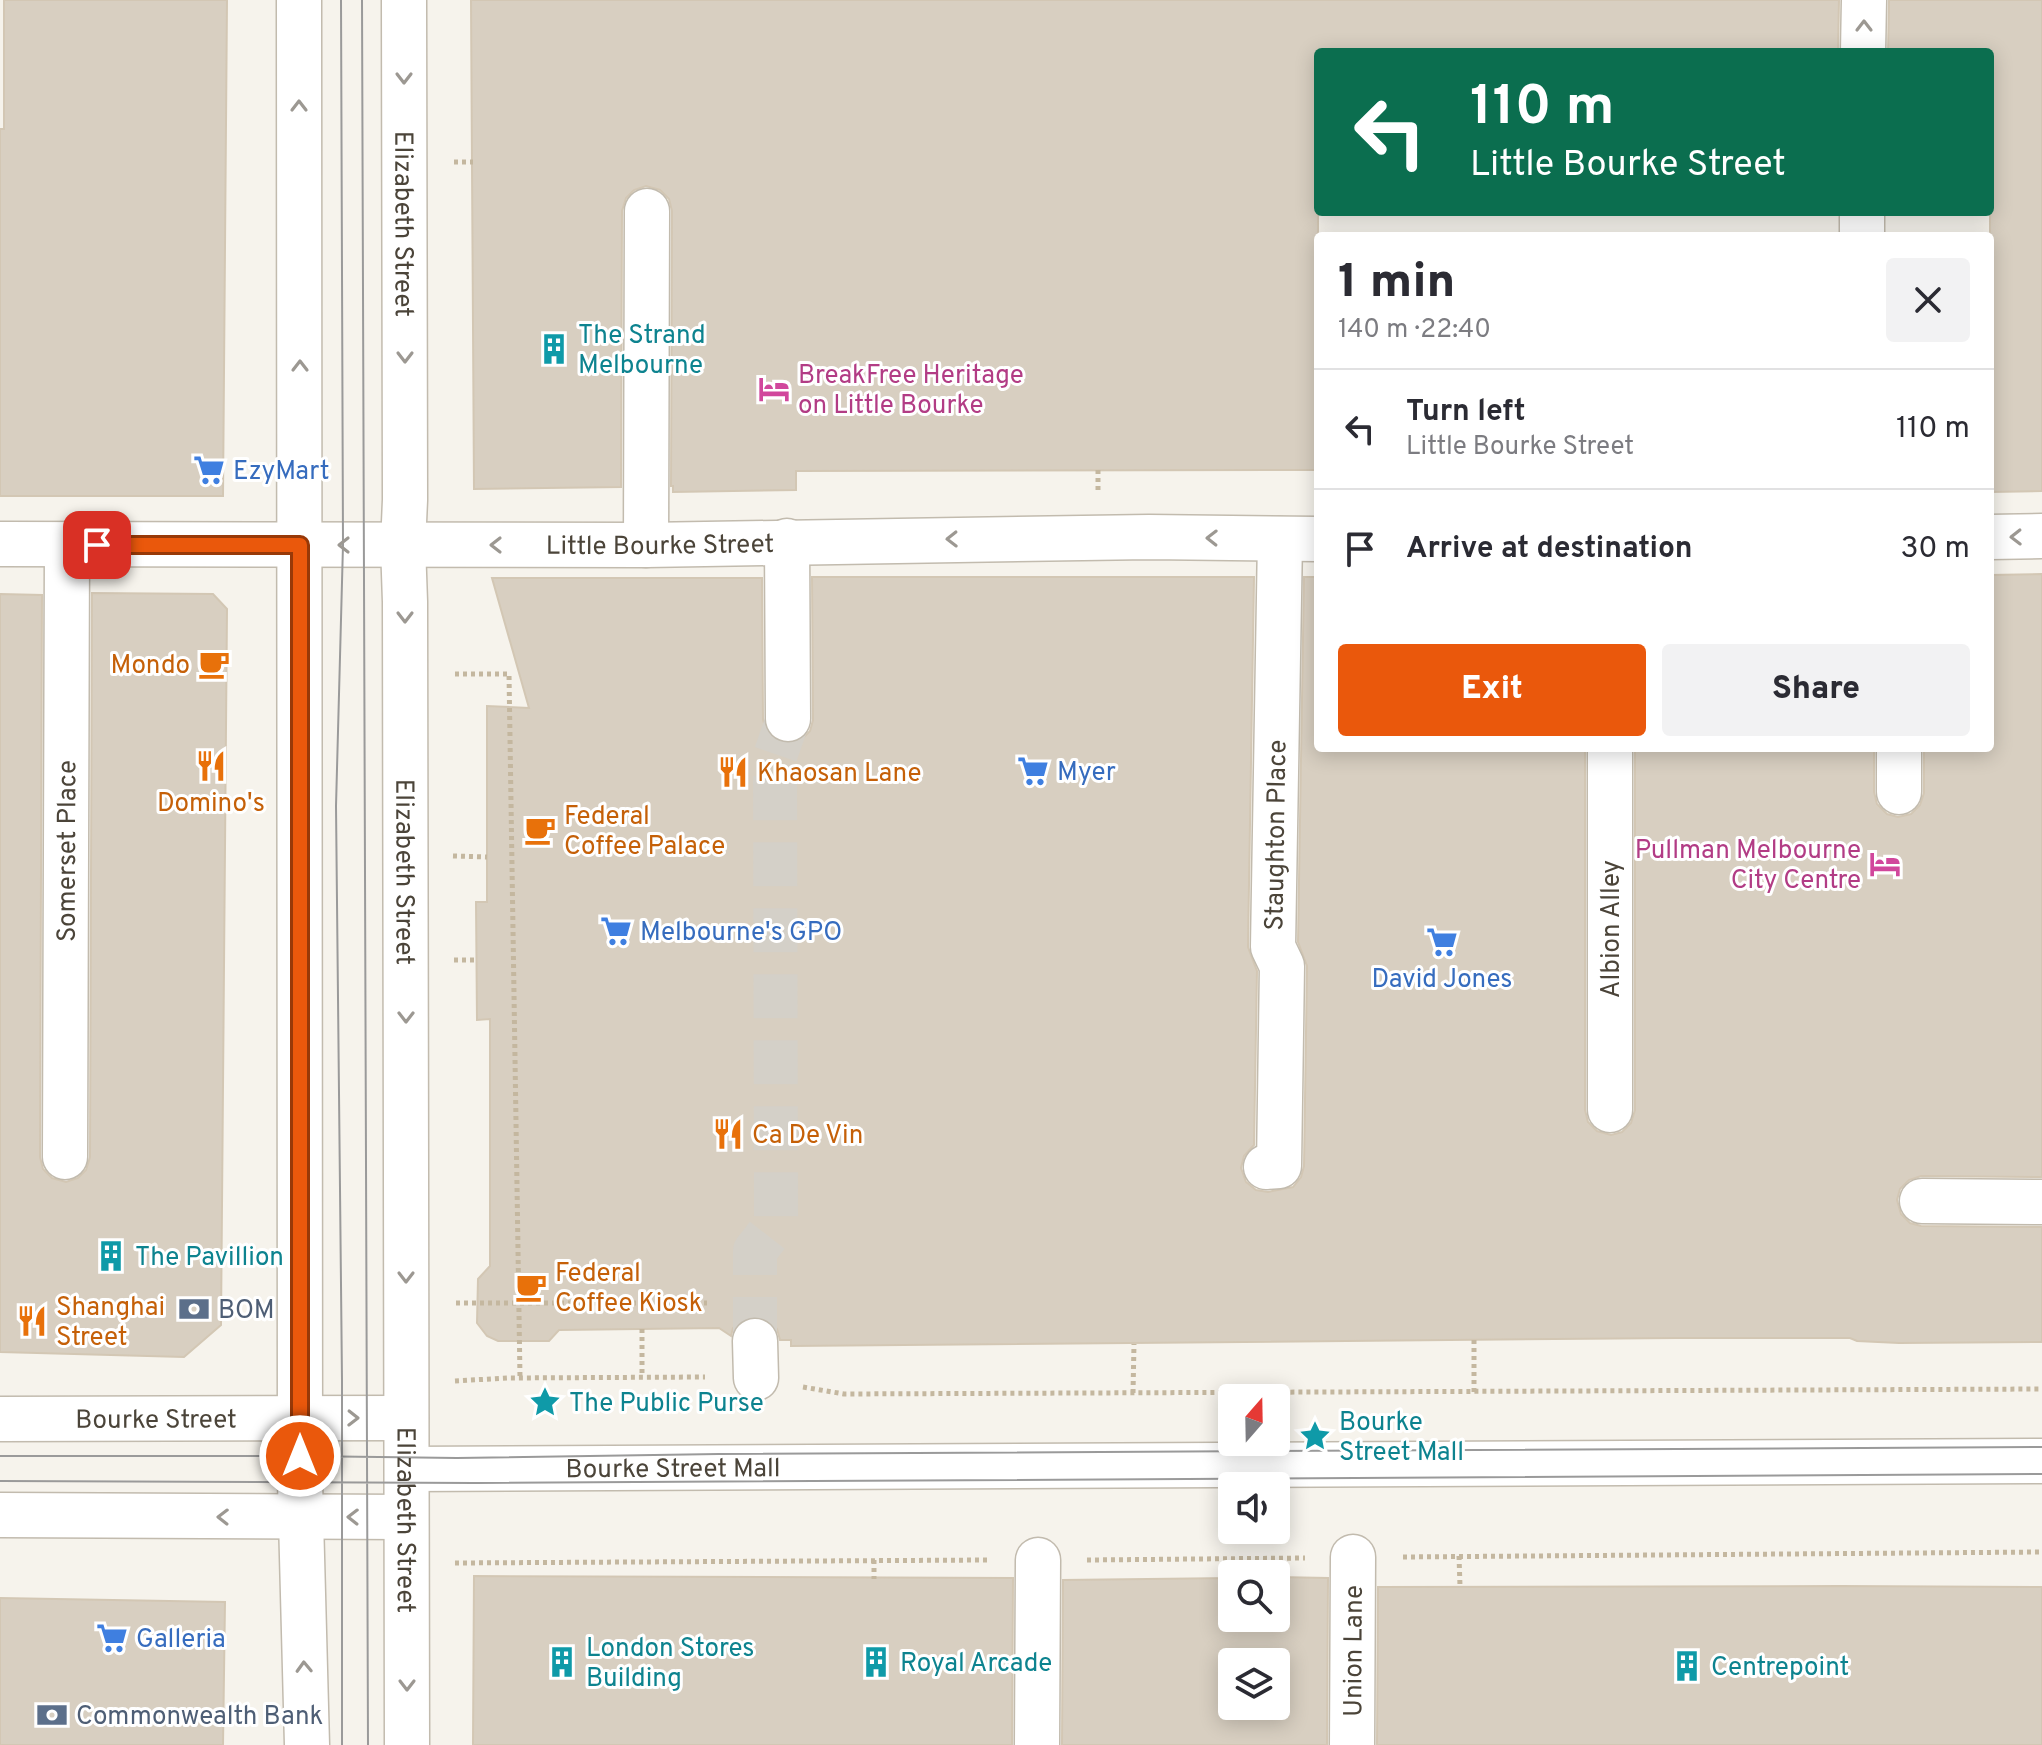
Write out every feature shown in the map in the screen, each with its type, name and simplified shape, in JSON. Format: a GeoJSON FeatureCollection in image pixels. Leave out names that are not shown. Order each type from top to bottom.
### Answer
{"type":"FeatureCollection","features":[{"type":"Feature","properties":{"kind":"street"},"geometry":{"type":"LineString","coordinates":[[299,0],[300,1418],[307,1745]]}},
{"type":"Feature","properties":{"kind":"street","name":"Elizabeth Street"},"geometry":{"type":"LineString","coordinates":[[404,0],[407,1745]]}},
{"type":"Feature","properties":{"kind":"street"},"geometry":{"type":"LineString","coordinates":[[1863,48],[1864,0]]}},
{"type":"Feature","properties":{"kind":"street"},"geometry":{"type":"LineString","coordinates":[[646,545],[647,211]]}},
{"type":"Feature","properties":{"kind":"street"},"geometry":{"type":"LineString","coordinates":[[1994,537],[2042,536]]}},
{"type":"Feature","properties":{"kind":"street","name":"Little Bourke Street"},"geometry":{"type":"LineString","coordinates":[[0,544],[646,545],[1149,537],[1299,539]]}},
{"type":"Feature","properties":{"kind":"street","name":"Staughton Place"},"geometry":{"type":"LineString","coordinates":[[1266,1167],[1279,1166],[1282,966],[1273,947],[1299,539]]}},
{"type":"Feature","properties":{"kind":"street"},"geometry":{"type":"LineString","coordinates":[[787,541],[788,719]]}},
{"type":"Feature","properties":{"kind":"street","name":"Somerset Place"},"geometry":{"type":"LineString","coordinates":[[65,1157],[67,545]]}},
{"type":"Feature","properties":{"kind":"street","name":"Albion Alley"},"geometry":{"type":"LineString","coordinates":[[1610,752],[1610,1110]]}},
{"type":"Feature","properties":{"kind":"street"},"geometry":{"type":"LineString","coordinates":[[1899,752],[1899,792]]}},
{"type":"Feature","properties":{"kind":"street"},"geometry":{"type":"LineString","coordinates":[[1922,1201],[2042,1202]]}},
{"type":"Feature","properties":{"kind":"street","name":"Bourke Street"},"geometry":{"type":"LineString","coordinates":[[0,1419],[406,1418]]}},
{"type":"Feature","properties":{"kind":"street","name":"Bourke Street Mall"},"geometry":{"type":"LineString","coordinates":[[407,1469],[2042,1461]]}},
{"type":"Feature","properties":{"kind":"street"},"geometry":{"type":"LineString","coordinates":[[0,1515],[406,1517]]}},
{"type":"Feature","properties":{"kind":"street"},"geometry":{"type":"LineString","coordinates":[[1037,1745],[1038,1560]]}},
{"type":"Feature","properties":{"kind":"street","name":"Union Lane"},"geometry":{"type":"LineString","coordinates":[[1352,1745],[1353,1572]]}},
{"type":"Feature","properties":{"kind":"path"},"geometry":{"type":"LineString","coordinates":[[450,162],[473,162]]}},
{"type":"Feature","properties":{"kind":"path"},"geometry":{"type":"LineString","coordinates":[[1098,470],[1098,496]]}},
{"type":"Feature","properties":{"kind":"path"},"geometry":{"type":"LineString","coordinates":[[450,674],[509,674],[520,1378]]}},
{"type":"Feature","properties":{"kind":"path"},"geometry":{"type":"LineString","coordinates":[[453,856],[487,857]]}},
{"type":"Feature","properties":{"kind":"path"},"geometry":{"type":"LineString","coordinates":[[453,960],[477,960]]}},
{"type":"Feature","properties":{"kind":"path"},"geometry":{"type":"LineString","coordinates":[[456,1303],[707,1303]]}},
{"type":"Feature","properties":{"kind":"path"},"geometry":{"type":"LineString","coordinates":[[642,1329],[642,1377]]}},
{"type":"Feature","properties":{"kind":"path"},"geometry":{"type":"LineString","coordinates":[[1474,1340],[1474,1392]]}},
{"type":"Feature","properties":{"kind":"path"},"geometry":{"type":"LineString","coordinates":[[1133,1393],[1134,1344]]}},
{"type":"Feature","properties":{"kind":"path"},"geometry":{"type":"LineString","coordinates":[[442,1382],[642,1377],[756,1359],[844,1394],[2042,1389]]}},
{"type":"Feature","properties":{"kind":"path"},"geometry":{"type":"LineString","coordinates":[[447,1563],[1235,1559],[1353,1572],[1459,1556],[2042,1552]]}},
{"type":"Feature","properties":{"kind":"path"},"geometry":{"type":"LineString","coordinates":[[1459,1556],[1460,1586]]}},
{"type":"Feature","properties":{"kind":"path"},"geometry":{"type":"LineString","coordinates":[[874,1560],[874,1579]]}},
{"type":"Feature","properties":{"kind":"building"},"geometry":{"type":"Polygon","coordinates":[[[4,0],[227,0],[223,496],[0,496],[0,129],[4,129],[4,0]]]}},
{"type":"Feature","properties":{"kind":"building"},"geometry":{"type":"Polygon","coordinates":[[[471,0],[1839,0],[1838,48],[1314,48],[1314,216],[1318,216],[1318,232],[1314,232],[1314,470],[796,471],[796,490],[673,492],[672,211],[669,199],[660,190],[646,186],[634,190],[626,198],[622,211],[621,487],[474,489],[471,0]]]}},
{"type":"Feature","properties":{"kind":"building"},"geometry":{"type":"Polygon","coordinates":[[[1889,0],[2042,0],[2042,491],[1994,492],[1994,232],[1990,232],[1990,216],[1994,216],[1994,48],[1888,48],[1889,0]]]}},
{"type":"Feature","properties":{"kind":"building"},"geometry":{"type":"Polygon","coordinates":[[[2042,574],[2042,1177],[1921,1176],[1909,1180],[1900,1189],[1897,1200],[1901,1214],[1910,1223],[1921,1226],[2042,1227],[2042,1342],[1899,1343],[1850,1338],[1676,1338],[791,1346],[791,1340],[780,1340],[777,1329],[768,1319],[755,1316],[741,1320],[733,1328],[731,1336],[719,1328],[559,1330],[549,1341],[498,1341],[487,1336],[477,1323],[478,1279],[490,1266],[490,1019],[477,1020],[476,902],[487,902],[487,706],[529,708],[492,578],[762,578],[763,720],[767,732],[775,740],[789,744],[801,740],[810,731],[813,720],[812,577],[1254,577],[1248,947],[1257,971],[1254,1145],[1244,1156],[1241,1168],[1246,1182],[1256,1190],[1268,1192],[1293,1187],[1301,1177],[1304,1166],[1307,966],[1298,942],[1304,577],[1314,577],[1314,752],[1585,752],[1585,1110],[1588,1122],[1597,1131],[1611,1135],[1622,1132],[1631,1123],[1635,1110],[1635,752],[1874,752],[1877,804],[1887,814],[1898,817],[1911,814],[1920,805],[1924,793],[1924,752],[1994,752],[1994,575],[2042,574]]]}},
{"type":"Feature","properties":{"kind":"building"},"geometry":{"type":"Polygon","coordinates":[[[92,593],[213,594],[227,609],[221,1325],[184,1357],[0,1352],[0,594],[42,595],[40,1157],[43,1169],[52,1178],[66,1182],[78,1178],[86,1170],[90,1157],[92,593]]]}},
{"type":"Feature","properties":{"kind":"building"},"geometry":{"type":"Polygon","coordinates":[[[474,1576],[1013,1578],[1012,1745],[473,1745],[474,1576]]]}},
{"type":"Feature","properties":{"kind":"building"},"geometry":{"type":"Polygon","coordinates":[[[1290,1577],[1328,1578],[1327,1745],[1062,1745],[1063,1580],[1218,1578],[1218,1632],[1290,1632],[1290,1577]]]}},
{"type":"Feature","properties":{"kind":"building"},"geometry":{"type":"Polygon","coordinates":[[[1378,1587],[2042,1587],[2042,1745],[1377,1745],[1378,1587]]]}},
{"type":"Feature","properties":{"kind":"building","name":"Galleria"},"geometry":{"type":"Polygon","coordinates":[[[0,1598],[225,1602],[223,1745],[0,1745],[0,1598]]]}},
{"type":"Feature","properties":{"kind":"tunnel"},"geometry":{"type":"LineString","coordinates":[[755,1341],[755,1251],[776,1224],[775,756],[788,719]]}},
{"type":"Feature","properties":{"kind":"tram line"},"geometry":{"type":"LineString","coordinates":[[341,0],[343,545],[336,806],[342,1745]]}},
{"type":"Feature","properties":{"kind":"tram line"},"geometry":{"type":"LineString","coordinates":[[362,0],[368,1745]]}},
{"type":"Feature","properties":{"kind":"tram line"},"geometry":{"type":"LineString","coordinates":[[0,1456],[457,1458],[2042,1447]]}},
{"type":"Feature","properties":{"kind":"tram line"},"geometry":{"type":"LineString","coordinates":[[0,1481],[475,1483],[2042,1474]]}},
{"type":"Feature","properties":{"kind":"place","name":"The Strand Melbourne"},"geometry":{"type":"Point","coordinates":[554,349]}},
{"type":"Feature","properties":{"kind":"place","name":"BreakFree Heritage on Little Bourke"},"geometry":{"type":"Point","coordinates":[774,389]}},
{"type":"Feature","properties":{"kind":"place","name":"EzyMart"},"geometry":{"type":"Point","coordinates":[209,470]}},
{"type":"Feature","properties":{"kind":"place","name":"Mondo"},"geometry":{"type":"Point","coordinates":[214,664]}},
{"type":"Feature","properties":{"kind":"place","name":"Domino's"},"geometry":{"type":"Point","coordinates":[211,766]}},
{"type":"Feature","properties":{"kind":"place","name":"Myer"},"geometry":{"type":"Point","coordinates":[1033,771]}},
{"type":"Feature","properties":{"kind":"place","name":"Khaosan Lane"},"geometry":{"type":"Point","coordinates":[733,772]}},
{"type":"Feature","properties":{"kind":"place","name":"Federal Coffee Palace"},"geometry":{"type":"Point","coordinates":[540,830]}},
{"type":"Feature","properties":{"kind":"place","name":"Pullman Melbourne City Centre"},"geometry":{"type":"Point","coordinates":[1885,864]}},
{"type":"Feature","properties":{"kind":"place","name":"Melbourne's GPO"},"geometry":{"type":"Point","coordinates":[616,931]}},
{"type":"Feature","properties":{"kind":"place","name":"David Jones"},"geometry":{"type":"Point","coordinates":[1442,942]}},
{"type":"Feature","properties":{"kind":"place","name":"Ca De Vin"},"geometry":{"type":"Point","coordinates":[728,1134]}},
{"type":"Feature","properties":{"kind":"place","name":"The Pavillion"},"geometry":{"type":"Point","coordinates":[111,1256]}},
{"type":"Feature","properties":{"kind":"place","name":"Federal Coffee Kiosk"},"geometry":{"type":"Point","coordinates":[531,1287]}},
{"type":"Feature","properties":{"kind":"place","name":"BOM"},"geometry":{"type":"Point","coordinates":[194,1309]}},
{"type":"Feature","properties":{"kind":"place","name":"Shanghai Street"},"geometry":{"type":"Point","coordinates":[32,1321]}},
{"type":"Feature","properties":{"kind":"place","name":"The Public Purse"},"geometry":{"type":"Point","coordinates":[545,1402]}},
{"type":"Feature","properties":{"kind":"place","name":"Bourke Street Mall"},"geometry":{"type":"Point","coordinates":[1315,1436]}},
{"type":"Feature","properties":{"kind":"place","name":"Galleria"},"geometry":{"type":"Point","coordinates":[112,1638]}},
{"type":"Feature","properties":{"kind":"place","name":"London Stores Building"},"geometry":{"type":"Point","coordinates":[562,1662]}},
{"type":"Feature","properties":{"kind":"place","name":"Royal Arcade"},"geometry":{"type":"Point","coordinates":[876,1662]}},
{"type":"Feature","properties":{"kind":"place","name":"Centrepoint"},"geometry":{"type":"Point","coordinates":[1687,1666]}},
{"type":"Feature","properties":{"kind":"place","name":"Commonwealth Bank"},"geometry":{"type":"Point","coordinates":[52,1715]}},
{"type":"Feature","properties":{"kind":"route"},"geometry":{"type":"LineString","coordinates":[[97,545],[300,545],[300,1456]]}}]}
